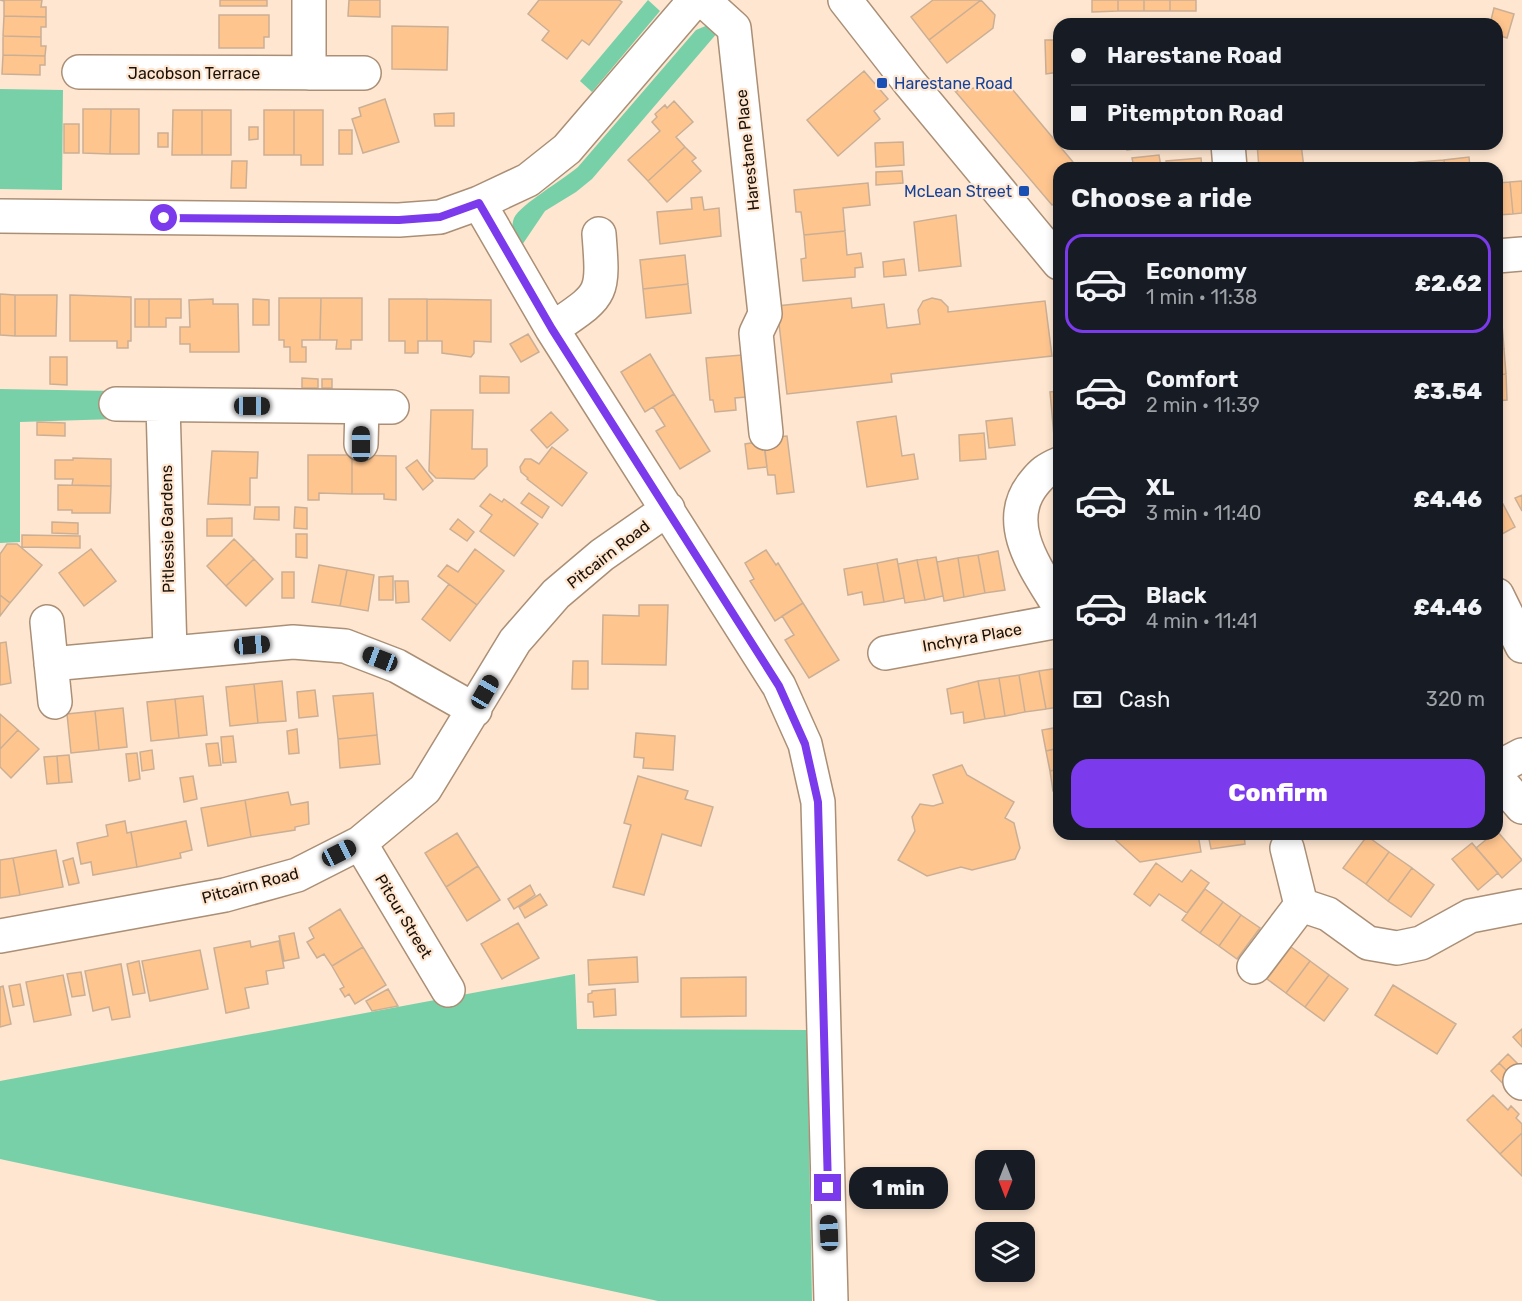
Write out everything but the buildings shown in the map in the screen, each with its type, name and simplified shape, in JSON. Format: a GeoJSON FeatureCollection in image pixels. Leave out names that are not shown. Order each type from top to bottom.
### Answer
{"type":"FeatureCollection","features":[{"type":"Feature","properties":{"kind":"street"},"geometry":{"type":"LineString","coordinates":[[309,0],[309,73]]}},
{"type":"Feature","properties":{"kind":"street"},"geometry":{"type":"LineString","coordinates":[[0,216],[399,220],[440,217],[479,203],[528,180],[567,149],[695,0]]}},
{"type":"Feature","properties":{"kind":"street","name":"Harestane Place"},"geometry":{"type":"LineString","coordinates":[[703,0],[734,28],[765,314],[756,333],[766,432]]}},
{"type":"Feature","properties":{"kind":"street"},"geometry":{"type":"LineString","coordinates":[[844,0],[909,82],[1053,249]]}},
{"type":"Feature","properties":{"kind":"street","name":"Jacobson Terrace"},"geometry":{"type":"LineString","coordinates":[[79,72],[364,73]]}},
{"type":"Feature","properties":{"kind":"street"},"geometry":{"type":"LineString","coordinates":[[479,203],[552,329],[668,508],[779,686],[805,744],[818,802],[831,1301]]}},
{"type":"Feature","properties":{"kind":"street"},"geometry":{"type":"LineString","coordinates":[[552,329],[593,299],[602,284],[599,234]]}},
{"type":"Feature","properties":{"kind":"street"},"geometry":{"type":"LineString","coordinates":[[1503,256],[1522,254]]}},
{"type":"Feature","properties":{"kind":"street"},"geometry":{"type":"LineString","coordinates":[[116,404],[377,407],[361,444]]}},
{"type":"Feature","properties":{"kind":"street","name":"Pitlessie Gardens"},"geometry":{"type":"LineString","coordinates":[[163,405],[170,652]]}},
{"type":"Feature","properties":{"kind":"street"},"geometry":{"type":"LineString","coordinates":[[1053,466],[1045,469],[1025,494],[1019,524],[1029,556],[1053,596]]}},
{"type":"Feature","properties":{"kind":"street","name":"Pitcairn Road"},"geometry":{"type":"LineString","coordinates":[[0,936],[225,895],[297,875],[360,843],[425,789],[515,641],[556,594],[602,555],[668,508]]}},
{"type":"Feature","properties":{"kind":"street"},"geometry":{"type":"LineString","coordinates":[[1508,600],[1522,646]]}},
{"type":"Feature","properties":{"kind":"street"},"geometry":{"type":"LineString","coordinates":[[47,622],[55,702]]}},
{"type":"Feature","properties":{"kind":"street","name":"Inchyra Place"},"geometry":{"type":"LineString","coordinates":[[885,653],[1053,622]]}},
{"type":"Feature","properties":{"kind":"street"},"geometry":{"type":"LineString","coordinates":[[51,664],[293,642],[345,646],[397,666],[475,710]]}},
{"type":"Feature","properties":{"kind":"street"},"geometry":{"type":"LineString","coordinates":[[1503,765],[1522,755]]}},
{"type":"Feature","properties":{"kind":"street"},"geometry":{"type":"LineString","coordinates":[[1503,785],[1522,807]]}},
{"type":"Feature","properties":{"kind":"street","name":"Pitcur Street"},"geometry":{"type":"LineString","coordinates":[[360,843],[448,990]]}},
{"type":"Feature","properties":{"kind":"street"},"geometry":{"type":"LineString","coordinates":[[1287,848],[1301,905]]}},
{"type":"Feature","properties":{"kind":"street"},"geometry":{"type":"LineString","coordinates":[[1301,905],[1328,914],[1368,943],[1397,948],[1421,943],[1470,916],[1522,906]]}},
{"type":"Feature","properties":{"kind":"street"},"geometry":{"type":"LineString","coordinates":[[1254,967],[1301,905]]}},
{"type":"Feature","properties":{"kind":"green space"},"geometry":{"type":"Polygon","coordinates":[[[648,0],[660,11],[592,92],[580,81],[648,0]]]}},
{"type":"Feature","properties":{"kind":"green space"},"geometry":{"type":"Polygon","coordinates":[[[708,25],[718,32],[592,179],[545,211],[518,251],[512,226],[518,212],[578,167],[696,30],[708,25]]]}},
{"type":"Feature","properties":{"kind":"green space"},"geometry":{"type":"Polygon","coordinates":[[[0,89],[63,90],[62,190],[0,189],[0,89]]]}},
{"type":"Feature","properties":{"kind":"green space"},"geometry":{"type":"Polygon","coordinates":[[[0,389],[114,391],[115,419],[20,422],[20,542],[0,543],[0,389]]]}},
{"type":"Feature","properties":{"kind":"green space"},"geometry":{"type":"Polygon","coordinates":[[[575,974],[577,1029],[807,1030],[812,1301],[658,1301],[0,1159],[0,1081],[575,974]]]}},
{"type":"Feature","properties":{"kind":"place","name":"Harestane Road"},"geometry":{"type":"Point","coordinates":[882,83]}},
{"type":"Feature","properties":{"kind":"place","name":"McLean Street"},"geometry":{"type":"Point","coordinates":[1024,191]}},
{"type":"Feature","properties":{"kind":"route"},"geometry":{"type":"LineString","coordinates":[[164,218],[399,220],[440,217],[479,203],[552,329],[668,508],[779,686],[805,744],[818,802],[828,1188]]}}]}
